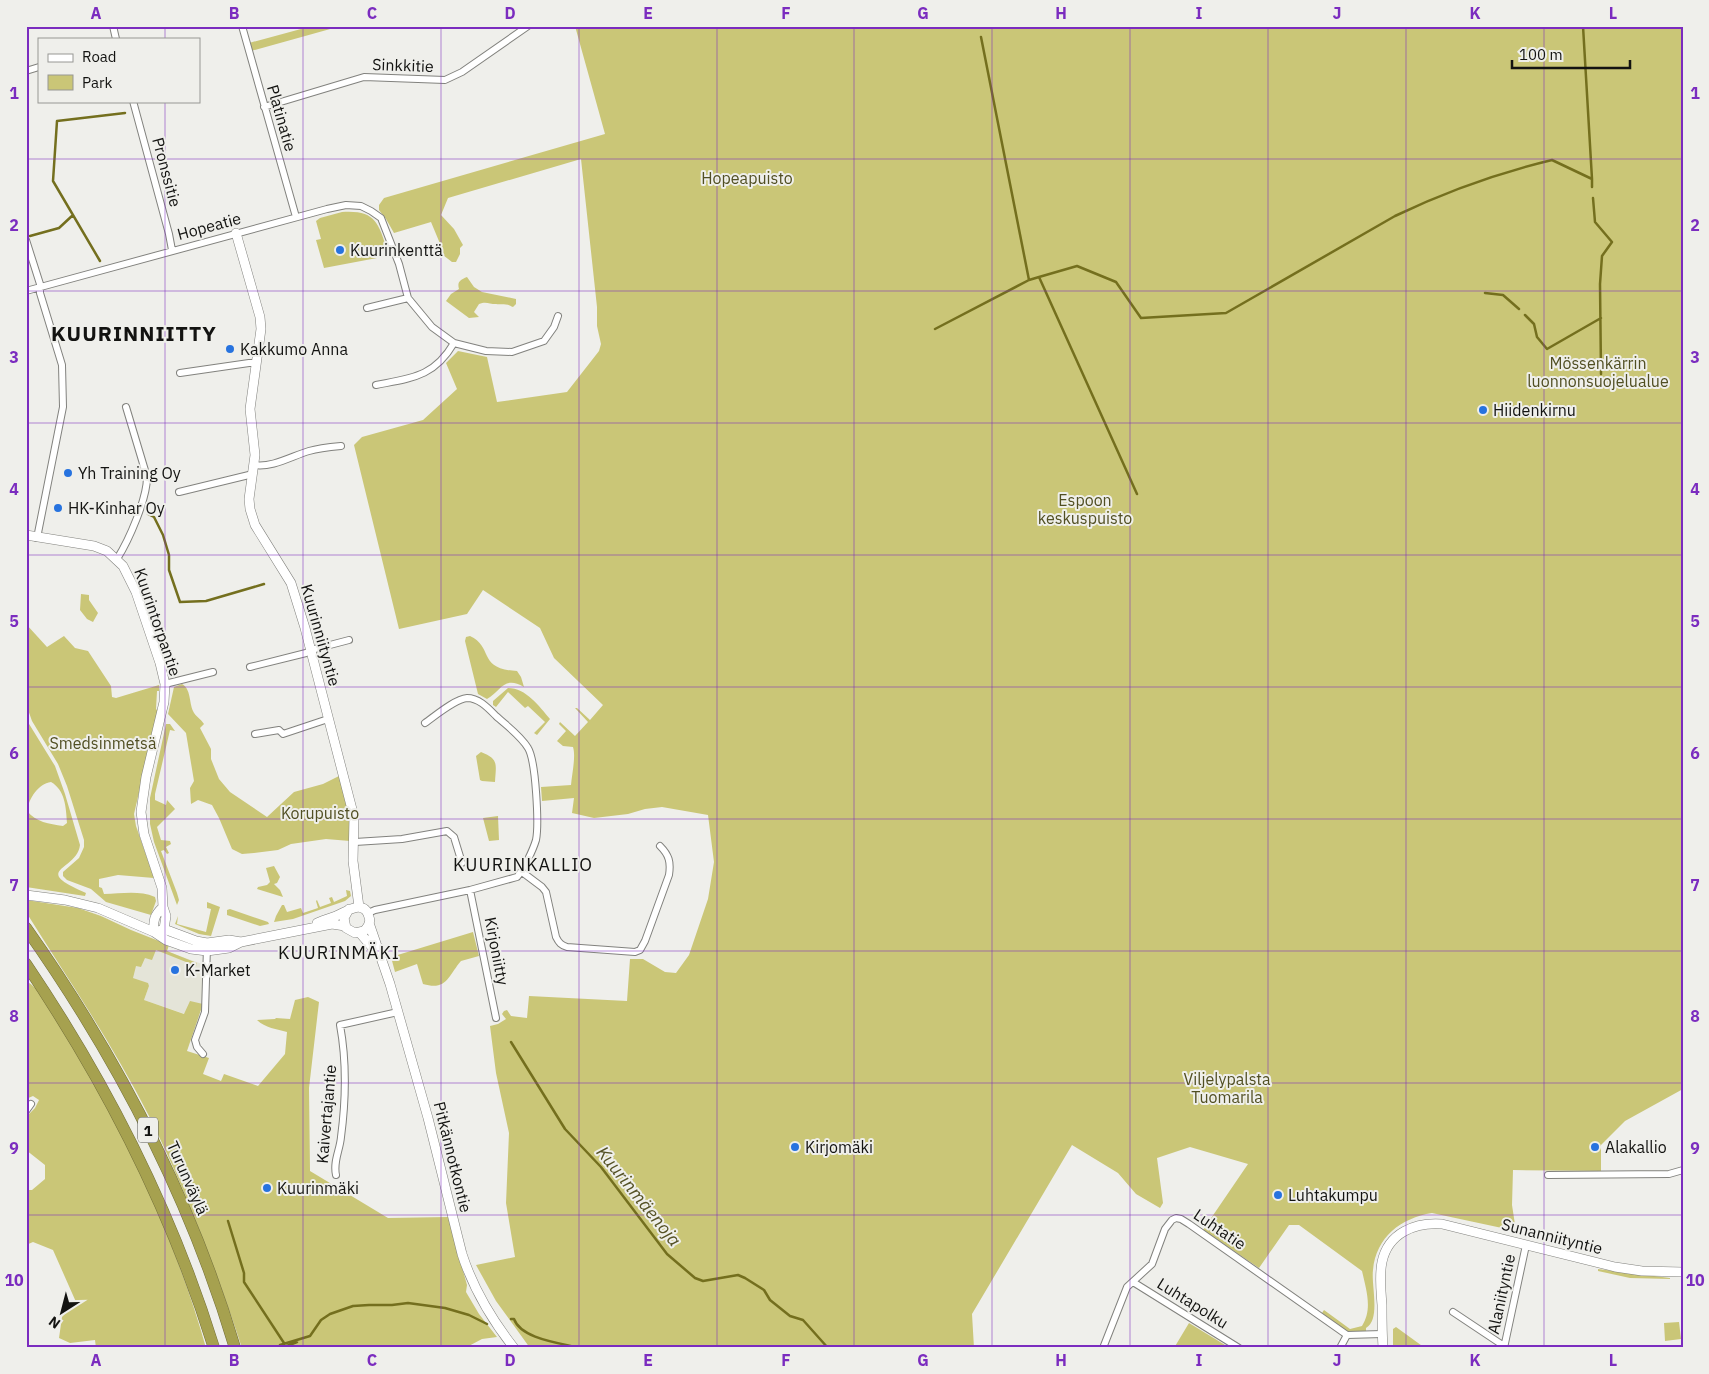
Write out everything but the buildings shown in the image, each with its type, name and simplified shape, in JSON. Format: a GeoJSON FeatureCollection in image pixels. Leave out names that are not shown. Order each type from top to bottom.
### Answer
{"type":"FeatureCollection","features":[{"type":"Feature","properties":{"kind":"highway","name":"Turunväylä"},"geometry":{"type":"LineString","coordinates":[[26,928],[106,1051],[161,1155],[207,1266],[235,1348]]}},
{"type":"Feature","properties":{"kind":"highway","name":"1"},"geometry":{"type":"LineString","coordinates":[[26,964],[88,1060],[142,1164],[187,1271],[214,1348]]}},
{"type":"Feature","properties":{"kind":"street","name":"Platinatie"},"geometry":{"type":"LineString","coordinates":[[242,26],[296,217]]}},
{"type":"Feature","properties":{"kind":"street","name":"Sinkkitie"},"geometry":{"type":"LineString","coordinates":[[264,107],[364,77],[445,80],[462,72],[528,26]]}},
{"type":"Feature","properties":{"kind":"street"},"geometry":{"type":"LineString","coordinates":[[26,71],[38,67]]}},
{"type":"Feature","properties":{"kind":"street","name":"Pronssitie"},"geometry":{"type":"LineString","coordinates":[[133,102],[172,250]]}},
{"type":"Feature","properties":{"kind":"street","name":"Hopeatie"},"geometry":{"type":"LineString","coordinates":[[26,291],[172,250],[346,205],[361,206],[381,218],[388,234],[408,298]]}},
{"type":"Feature","properties":{"kind":"street","name":"Kuurinniityntie"},"geometry":{"type":"LineString","coordinates":[[236,233],[260,317],[260,339],[250,409],[254,444],[254,469],[249,499],[253,520],[291,583],[311,650],[351,800],[354,817],[353,861],[358,907]]}},
{"type":"Feature","properties":{"kind":"street"},"geometry":{"type":"LineString","coordinates":[[26,240],[62,365],[63,407],[37,538]]}},
{"type":"Feature","properties":{"kind":"street"},"geometry":{"type":"LineString","coordinates":[[367,308],[408,298],[432,327],[454,342],[486,351],[512,352],[544,341],[554,327],[558,316]]}},
{"type":"Feature","properties":{"kind":"street"},"geometry":{"type":"LineString","coordinates":[[376,385],[415,378],[423,374],[445,358],[454,342]]}},
{"type":"Feature","properties":{"kind":"street"},"geometry":{"type":"LineString","coordinates":[[180,374],[257,363]]}},
{"type":"Feature","properties":{"kind":"street"},"geometry":{"type":"LineString","coordinates":[[117,559],[131,533],[147,486],[147,477],[126,407]]}},
{"type":"Feature","properties":{"kind":"street"},"geometry":{"type":"LineString","coordinates":[[179,492],[307,452],[341,446]]}},
{"type":"Feature","properties":{"kind":"street","name":"Kuurintorpantie"},"geometry":{"type":"LineString","coordinates":[[26,535],[94,546],[117,559],[127,572],[136,592],[160,663],[165,684],[164,702],[146,777],[141,812],[144,834],[162,888],[163,907],[166,916],[159,931]]}},
{"type":"Feature","properties":{"kind":"street"},"geometry":{"type":"LineString","coordinates":[[250,667],[348,640]]}},
{"type":"Feature","properties":{"kind":"street"},"geometry":{"type":"LineString","coordinates":[[165,684],[213,672]]}},
{"type":"Feature","properties":{"kind":"street"},"geometry":{"type":"LineString","coordinates":[[368,913],[511,880],[522,872],[536,839],[535,785],[532,760],[529,749],[515,733],[485,706],[474,699],[459,700],[424,723]]}},
{"type":"Feature","properties":{"kind":"street"},"geometry":{"type":"LineString","coordinates":[[255,734],[280,730],[283,734],[328,719]]}},
{"type":"Feature","properties":{"kind":"street"},"geometry":{"type":"LineString","coordinates":[[354,842],[402,839],[446,831],[454,837],[462,863]]}},
{"type":"Feature","properties":{"kind":"street"},"geometry":{"type":"LineString","coordinates":[[522,872],[542,886],[546,892],[556,937],[560,944],[567,947],[635,952],[640,950],[645,941],[669,875],[670,860],[660,846]]}},
{"type":"Feature","properties":{"kind":"street","name":"Kirjoniitty"},"geometry":{"type":"LineString","coordinates":[[470,890],[496,1018]]}},
{"type":"Feature","properties":{"kind":"street"},"geometry":{"type":"LineString","coordinates":[[26,895],[65,900],[98,908],[159,931],[196,941],[207,947],[229,940],[241,942],[332,924],[345,926],[352,932],[360,933],[366,929],[369,923],[368,913],[358,907],[304,929]]}},
{"type":"Feature","properties":{"kind":"street"},"geometry":{"type":"LineString","coordinates":[[345,926],[344,918],[349,910]]}},
{"type":"Feature","properties":{"kind":"street","name":"Pitkännotkontie"},"geometry":{"type":"LineString","coordinates":[[369,923],[384,964],[428,1118],[462,1254],[469,1274],[486,1305],[514,1348]]}},
{"type":"Feature","properties":{"kind":"street","name":"Pitkännotkontie"},"geometry":{"type":"LineString","coordinates":[[360,933],[384,964]]}},
{"type":"Feature","properties":{"kind":"street"},"geometry":{"type":"LineString","coordinates":[[203,1054],[197,1048],[195,1040],[204,1012],[207,947]]}},
{"type":"Feature","properties":{"kind":"street","name":"Kaivertajantie"},"geometry":{"type":"LineString","coordinates":[[336,1174],[334,1167],[341,1139],[346,1070],[340,1025],[398,1012]]}},
{"type":"Feature","properties":{"kind":"street"},"geometry":{"type":"LineString","coordinates":[[26,1111],[31,1104]]}},
{"type":"Feature","properties":{"kind":"street"},"geometry":{"type":"LineString","coordinates":[[1548,1175],[1669,1174],[1683,1170]]}},
{"type":"Feature","properties":{"kind":"street","name":"Luhtatie"},"geometry":{"type":"LineString","coordinates":[[1103,1348],[1127,1287],[1152,1264],[1165,1229],[1176,1218],[1181,1219],[1347,1335]]}},
{"type":"Feature","properties":{"kind":"street","name":"Sunanniityntie"},"geometry":{"type":"LineString","coordinates":[[1382,1334],[1380,1273],[1382,1260],[1387,1248],[1395,1238],[1414,1226],[1430,1223],[1442,1224],[1615,1267],[1642,1271],[1683,1272]]}},
{"type":"Feature","properties":{"kind":"street","name":"Alaniityntie"},"geometry":{"type":"LineString","coordinates":[[1504,1347],[1526,1245]]}},
{"type":"Feature","properties":{"kind":"street","name":"Luhtapolku"},"geometry":{"type":"LineString","coordinates":[[1133,1282],[1239,1348]]}},
{"type":"Feature","properties":{"kind":"street"},"geometry":{"type":"LineString","coordinates":[[1453,1312],[1504,1347]]}},
{"type":"Feature","properties":{"kind":"street"},"geometry":{"type":"LineString","coordinates":[[1340,1348],[1347,1335],[1382,1334],[1383,1348]]}},
{"type":"Feature","properties":{"kind":"shaded area"},"geometry":{"type":"Polygon","coordinates":[[[133,941],[202,964],[203,1004],[185,1014],[144,1000],[149,986],[147,983],[133,978],[133,941]]]}},
{"type":"Feature","properties":{"kind":"green space"},"geometry":{"type":"Polygon","coordinates":[[[312,26],[341,26],[251,51],[249,43],[312,26]]]}},
{"type":"Feature","properties":{"kind":"green space","name":"Espoon keskuspuisto"},"geometry":{"type":"Polygon","coordinates":[[[575,26],[1683,26],[1683,1089],[1625,1121],[1601,1145],[1601,1171],[1513,1170],[1512,1205],[1516,1231],[1432,1213],[1410,1219],[1400,1225],[1385,1239],[1375,1258],[1373,1270],[1374,1310],[1371,1324],[1366,1328],[1366,1332],[1347,1331],[1322,1313],[1324,1310],[1350,1329],[1362,1326],[1368,1306],[1362,1271],[1299,1225],[1289,1225],[1259,1268],[1203,1230],[1248,1164],[1190,1147],[1157,1158],[1163,1203],[1160,1208],[1136,1194],[1118,1173],[1072,1145],[972,1314],[974,1348],[530,1348],[496,1301],[476,1265],[515,1257],[506,1203],[509,1133],[496,1073],[490,1026],[506,1019],[502,1014],[507,1010],[511,1016],[527,1018],[529,996],[627,1001],[630,959],[643,959],[665,972],[676,973],[689,955],[708,899],[714,862],[708,815],[662,807],[594,818],[572,813],[574,798],[542,801],[541,787],[571,785],[574,751],[573,747],[563,746],[557,741],[566,731],[559,724],[560,722],[575,736],[588,722],[575,708],[590,720],[603,705],[554,658],[540,628],[483,590],[467,614],[399,629],[354,445],[362,437],[423,420],[457,389],[446,363],[458,351],[487,357],[497,402],[567,392],[599,351],[601,344],[597,326],[597,307],[581,159],[448,198],[441,215],[454,229],[463,245],[460,248],[460,254],[456,262],[452,262],[439,252],[441,246],[431,222],[394,233],[379,210],[379,205],[384,198],[605,134],[575,26]]]}},
{"type":"Feature","properties":{"kind":"green space"},"geometry":{"type":"Polygon","coordinates":[[[342,212],[362,213],[373,220],[378,225],[387,249],[376,253],[377,258],[324,268],[316,240],[321,239],[316,221],[320,218],[342,212]]]}},
{"type":"Feature","properties":{"kind":"green space"},"geometry":{"type":"Polygon","coordinates":[[[467,277],[474,287],[482,292],[516,299],[516,304],[513,307],[481,303],[474,312],[479,317],[469,318],[446,301],[451,294],[459,289],[458,285],[460,282],[467,277]]]}},
{"type":"Feature","properties":{"kind":"green space"},"geometry":{"type":"Polygon","coordinates":[[[81,594],[89,595],[89,600],[98,613],[93,622],[87,619],[80,610],[81,594]]]}},
{"type":"Feature","properties":{"kind":"green space","name":"Smedsinmetsä"},"geometry":{"type":"Polygon","coordinates":[[[26,624],[47,647],[64,636],[75,648],[88,651],[111,686],[112,697],[116,698],[159,685],[156,709],[158,711],[134,814],[136,826],[154,878],[118,875],[99,879],[99,887],[102,888],[104,894],[136,893],[155,897],[156,901],[151,915],[106,902],[91,889],[67,880],[63,876],[63,872],[79,858],[84,847],[84,840],[58,764],[32,721],[26,704],[26,624]]]}},
{"type":"Feature","properties":{"kind":"green space"},"geometry":{"type":"Polygon","coordinates":[[[470,636],[482,646],[491,662],[496,666],[517,671],[524,687],[507,683],[487,699],[478,694],[465,641],[466,637],[470,636]]]}},
{"type":"Feature","properties":{"kind":"green space","name":"Korupuisto"},"geometry":{"type":"Polygon","coordinates":[[[182,684],[187,689],[194,713],[204,724],[200,728],[211,749],[211,759],[219,779],[230,792],[267,817],[294,792],[323,784],[341,775],[349,805],[350,841],[326,839],[291,844],[278,850],[242,854],[232,849],[212,805],[198,800],[191,804],[190,788],[194,781],[186,733],[168,714],[174,687],[182,684]]]}},
{"type":"Feature","properties":{"kind":"green space"},"geometry":{"type":"Polygon","coordinates":[[[508,688],[526,694],[537,703],[550,719],[537,735],[534,733],[545,722],[528,706],[525,708],[508,692],[496,707],[493,705],[493,701],[508,688]]]}},
{"type":"Feature","properties":{"kind":"green space"},"geometry":{"type":"Polygon","coordinates":[[[26,719],[55,766],[80,845],[77,854],[58,874],[69,885],[86,893],[85,896],[26,887],[26,719]],[[51,782],[46,783],[38,789],[30,801],[27,811],[39,820],[63,826],[67,823],[65,805],[62,794],[56,785],[51,782]]]}},
{"type":"Feature","properties":{"kind":"green space"},"geometry":{"type":"Polygon","coordinates":[[[166,724],[170,724],[175,731],[170,730],[155,800],[166,805],[167,800],[175,809],[157,827],[161,840],[170,841],[171,844],[166,847],[169,853],[167,854],[164,850],[161,851],[177,893],[179,900],[177,905],[154,842],[150,824],[150,798],[166,724]]]}},
{"type":"Feature","properties":{"kind":"green space"},"geometry":{"type":"Polygon","coordinates":[[[481,752],[494,760],[495,782],[480,780],[476,756],[481,752]]]}},
{"type":"Feature","properties":{"kind":"green space"},"geometry":{"type":"Polygon","coordinates":[[[498,816],[499,840],[489,841],[483,818],[498,816]]]}},
{"type":"Feature","properties":{"kind":"green space"},"geometry":{"type":"Polygon","coordinates":[[[274,866],[280,877],[277,883],[274,884],[280,890],[283,897],[257,889],[270,882],[266,868],[274,866]]]}},
{"type":"Feature","properties":{"kind":"green space"},"geometry":{"type":"Polygon","coordinates":[[[346,890],[350,891],[351,896],[345,901],[293,919],[274,922],[282,905],[284,905],[287,912],[301,908],[303,913],[318,908],[317,900],[320,907],[331,903],[329,898],[332,897],[334,902],[347,896],[346,890]]]}},
{"type":"Feature","properties":{"kind":"green space"},"geometry":{"type":"Polygon","coordinates":[[[26,900],[78,908],[101,916],[169,945],[167,951],[197,963],[196,966],[156,950],[152,960],[145,958],[141,967],[136,966],[133,978],[148,983],[149,986],[144,1000],[184,1014],[190,1001],[203,1004],[187,1051],[209,1058],[203,1074],[221,1081],[224,1074],[258,1086],[285,1054],[287,1032],[267,1027],[257,1020],[290,1019],[295,1000],[308,997],[319,1002],[309,1088],[310,1171],[388,1218],[448,1217],[467,1285],[466,1292],[479,1314],[497,1337],[482,1339],[465,1348],[242,1348],[200,1230],[149,1116],[105,1038],[26,912],[26,900]]]}},
{"type":"Feature","properties":{"kind":"green space"},"geometry":{"type":"Polygon","coordinates":[[[207,902],[220,907],[211,936],[199,934],[175,924],[178,916],[177,924],[206,932],[211,909],[207,908],[207,902]]]}},
{"type":"Feature","properties":{"kind":"green space"},"geometry":{"type":"Polygon","coordinates":[[[230,909],[268,922],[269,924],[260,926],[227,915],[227,910],[230,909]]]}},
{"type":"Feature","properties":{"kind":"green space"},"geometry":{"type":"Polygon","coordinates":[[[473,932],[479,956],[461,961],[450,977],[442,984],[431,986],[423,984],[417,964],[395,972],[391,957],[473,932]]]}},
{"type":"Feature","properties":{"kind":"green space"},"geometry":{"type":"Polygon","coordinates":[[[26,981],[38,991],[49,1005],[88,1072],[128,1148],[164,1226],[194,1307],[206,1348],[96,1348],[95,1340],[70,1343],[59,1338],[62,1317],[76,1302],[53,1250],[33,1242],[26,1245],[26,1190],[32,1190],[45,1179],[45,1165],[26,1150],[26,1117],[35,1108],[39,1100],[33,1096],[26,1099],[26,981]]]}},
{"type":"Feature","properties":{"kind":"green space"},"geometry":{"type":"Polygon","coordinates":[[[1598,1269],[1670,1279],[1630,1278],[1598,1271],[1598,1269]]]}},
{"type":"Feature","properties":{"kind":"green space"},"geometry":{"type":"Polygon","coordinates":[[[1679,1322],[1681,1339],[1665,1341],[1664,1323],[1679,1322]]]}},
{"type":"Feature","properties":{"kind":"green space"},"geometry":{"type":"Polygon","coordinates":[[[1189,1323],[1230,1348],[1174,1348],[1189,1323]]]}},
{"type":"Feature","properties":{"kind":"green space"},"geometry":{"type":"Polygon","coordinates":[[[1396,1327],[1425,1348],[1393,1348],[1393,1329],[1396,1327]]]}},
{"type":"Feature","properties":{"kind":"waterway"},"geometry":{"type":"LineString","coordinates":[[1583,26],[1592,179]]}},
{"type":"Feature","properties":{"kind":"waterway"},"geometry":{"type":"LineString","coordinates":[[981,37],[1029,280],[1039,277],[1137,494]]}},
{"type":"Feature","properties":{"kind":"waterway"},"geometry":{"type":"LineString","coordinates":[[100,261],[53,181],[57,121],[125,113]]}},
{"type":"Feature","properties":{"kind":"waterway"},"geometry":{"type":"LineString","coordinates":[[1039,277],[1077,266],[1116,282],[1141,318],[1226,313],[1395,216],[1472,184],[1552,160],[1592,179],[1592,187]]}},
{"type":"Feature","properties":{"kind":"waterway"},"geometry":{"type":"LineString","coordinates":[[1593,198],[1595,222],[1612,242],[1602,256],[1600,284],[1601,374]]}},
{"type":"Feature","properties":{"kind":"waterway"},"geometry":{"type":"LineString","coordinates":[[30,236],[59,228],[73,215]]}},
{"type":"Feature","properties":{"kind":"waterway"},"geometry":{"type":"LineString","coordinates":[[935,329],[1029,280]]}},
{"type":"Feature","properties":{"kind":"waterway"},"geometry":{"type":"LineString","coordinates":[[1485,293],[1503,295],[1519,309]]}},
{"type":"Feature","properties":{"kind":"waterway"},"geometry":{"type":"LineString","coordinates":[[1525,315],[1534,324],[1537,337],[1547,349],[1601,318]]}},
{"type":"Feature","properties":{"kind":"waterway"},"geometry":{"type":"LineString","coordinates":[[148,514],[154,517],[163,535],[169,555],[169,570],[180,602],[206,601],[264,584]]}},
{"type":"Feature","properties":{"kind":"waterway","name":"Kuurinmäenoja"},"geometry":{"type":"LineString","coordinates":[[511,1042],[565,1129],[601,1167],[667,1254],[695,1278],[703,1281],[738,1275],[745,1278],[764,1290],[770,1300],[790,1316],[803,1320],[828,1348]]}},
{"type":"Feature","properties":{"kind":"waterway"},"geometry":{"type":"LineString","coordinates":[[228,1221],[244,1273],[244,1282],[284,1343]]}},
{"type":"Feature","properties":{"kind":"waterway"},"geometry":{"type":"LineString","coordinates":[[280,1345],[310,1336],[321,1320],[330,1314],[353,1306],[408,1303],[445,1308],[469,1315],[487,1324]]}},
{"type":"Feature","properties":{"kind":"waterway"},"geometry":{"type":"LineString","coordinates":[[511,1319],[514,1319],[518,1326],[533,1336],[580,1348]]}},
{"type":"Feature","properties":{"kind":"waterway"},"geometry":{"type":"LineString","coordinates":[[282,1348],[297,1342]]}},
{"type":"Feature","properties":{"kind":"place","name":"Kuurinkenttä"},"geometry":{"type":"Point","coordinates":[340,250]}},
{"type":"Feature","properties":{"kind":"place","name":"Kakkumo Anna"},"geometry":{"type":"Point","coordinates":[230,349]}},
{"type":"Feature","properties":{"kind":"place","name":"Hiidenkirnu"},"geometry":{"type":"Point","coordinates":[1483,410]}},
{"type":"Feature","properties":{"kind":"place","name":"Yh Training Oy"},"geometry":{"type":"Point","coordinates":[68,473]}},
{"type":"Feature","properties":{"kind":"place","name":"HK-Kinhar Oy"},"geometry":{"type":"Point","coordinates":[58,508]}},
{"type":"Feature","properties":{"kind":"place","name":"K-Market"},"geometry":{"type":"Point","coordinates":[175,970]}},
{"type":"Feature","properties":{"kind":"place","name":"Kirjomäki"},"geometry":{"type":"Point","coordinates":[795,1147]}},
{"type":"Feature","properties":{"kind":"place","name":"Alakallio"},"geometry":{"type":"Point","coordinates":[1595,1147]}},
{"type":"Feature","properties":{"kind":"place","name":"Kuurinmäki"},"geometry":{"type":"Point","coordinates":[267,1188]}},
{"type":"Feature","properties":{"kind":"place","name":"Luhtakumpu"},"geometry":{"type":"Point","coordinates":[1278,1195]}},
{"type":"Feature","properties":{"kind":"district","name":"KUURINNIITTY"},"geometry":{"type":"Point","coordinates":[134,333]}},
{"type":"Feature","properties":{"kind":"district","name":"KUURINKALLIO"},"geometry":{"type":"Point","coordinates":[523,864]}},
{"type":"Feature","properties":{"kind":"district","name":"KUURINMÄKI"},"geometry":{"type":"Point","coordinates":[339,952]}},
{"type":"Feature","properties":{"kind":"park label","name":"Hopeapuisto"},"geometry":{"type":"Point","coordinates":[747,178]}},
{"type":"Feature","properties":{"kind":"park label","name":"Mössenkärrin luonnonsuojelualue"},"geometry":{"type":"Point","coordinates":[1598,372]}},
{"type":"Feature","properties":{"kind":"park label","name":"Viljelypalsta Tuomarila"},"geometry":{"type":"Point","coordinates":[1227,1088]}}]}
